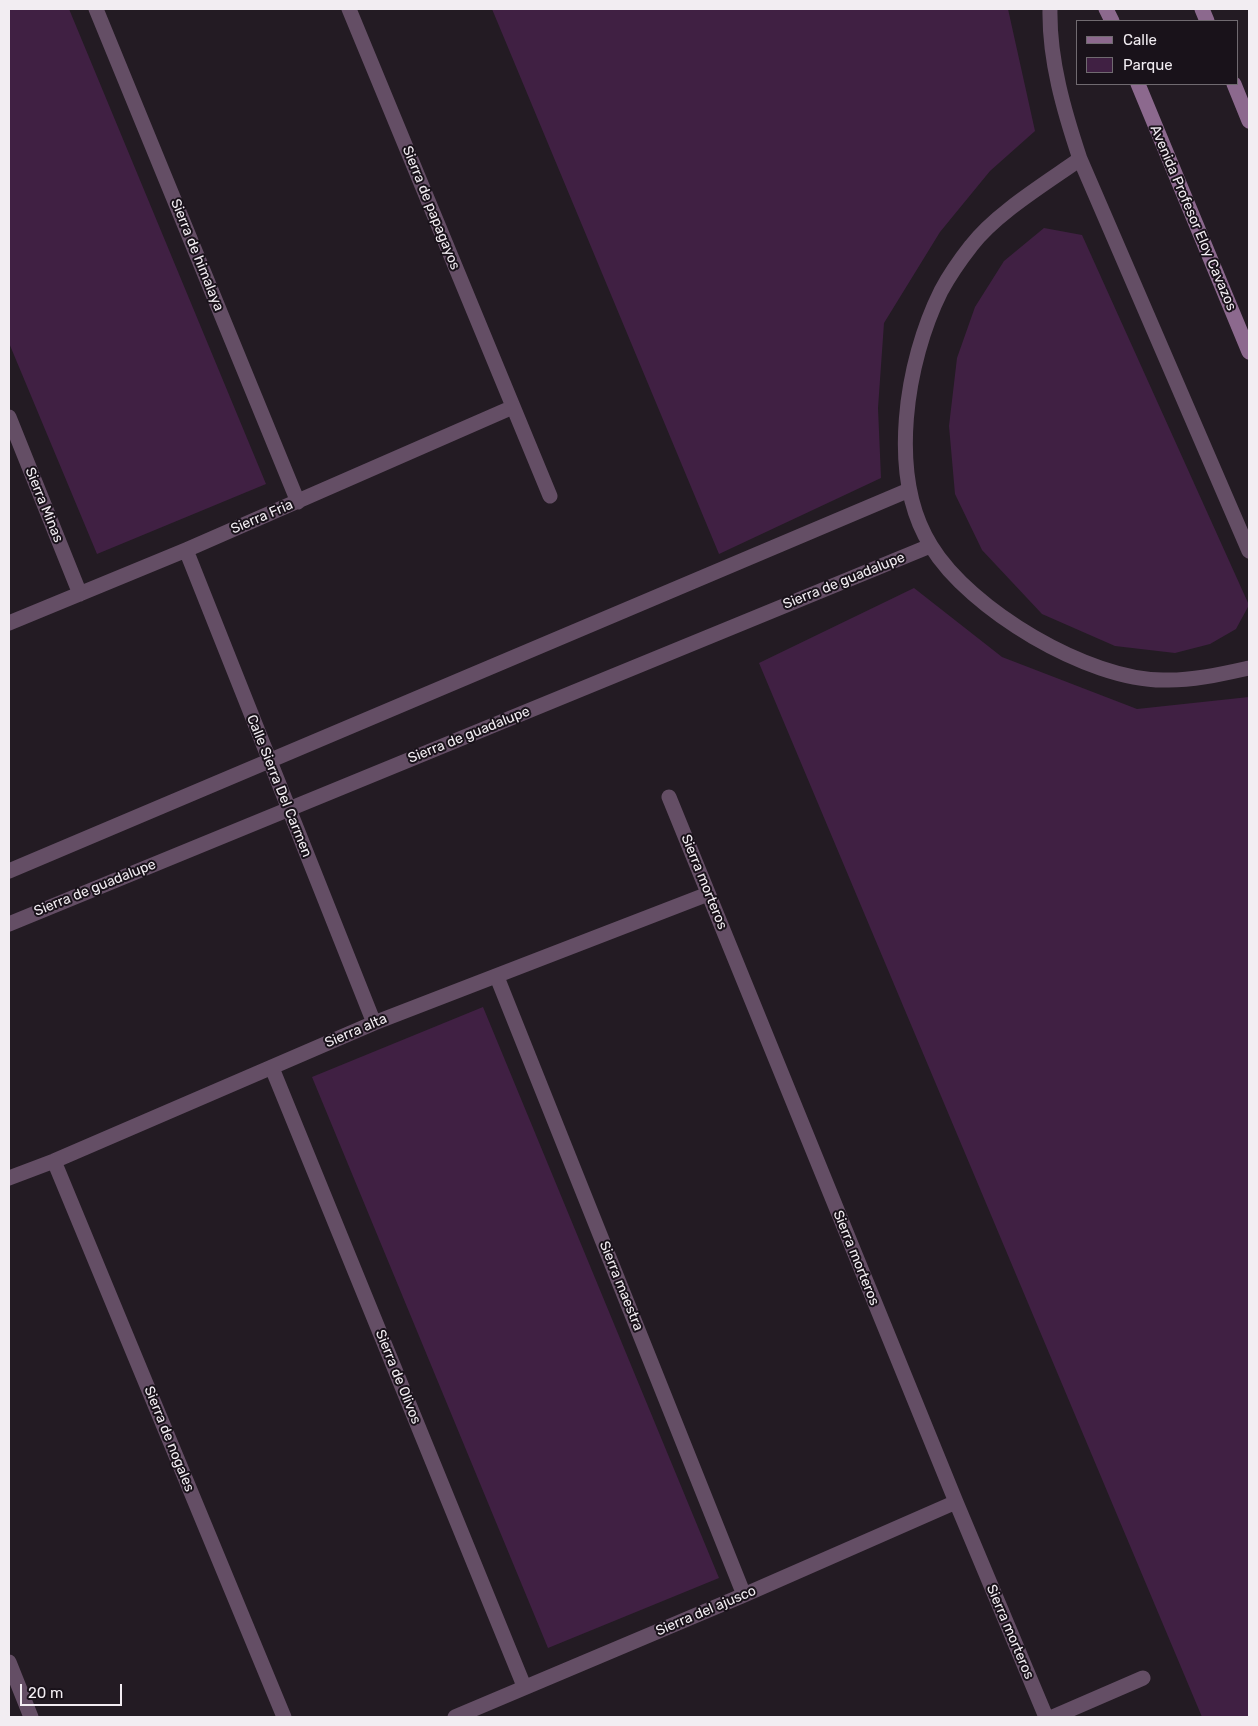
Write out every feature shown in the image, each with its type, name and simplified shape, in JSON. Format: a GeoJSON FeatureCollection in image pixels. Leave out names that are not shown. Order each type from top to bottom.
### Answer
{"type":"FeatureCollection","features":[{"type":"Feature","properties":{"kind":"main road","name":"Avenida Profesor Eloy Cavazos"},"geometry":{"type":"LineString","coordinates":[[1138,85],[1249,352]]}},
{"type":"Feature","properties":{"kind":"main road"},"geometry":{"type":"LineString","coordinates":[[1234,85],[1249,121]]}},
{"type":"Feature","properties":{"kind":"street","name":"Sierra de himalaya"},"geometry":{"type":"LineString","coordinates":[[96,9],[298,502]]}},
{"type":"Feature","properties":{"kind":"street","name":"Sierra de papagayos"},"geometry":{"type":"LineString","coordinates":[[349,9],[550,496]]}},
{"type":"Feature","properties":{"kind":"street"},"geometry":{"type":"LineString","coordinates":[[1050,9],[1055,66],[1066,119],[1080,159],[1249,552]]}},
{"type":"Feature","properties":{"kind":"street"},"geometry":{"type":"LineString","coordinates":[[1080,159],[1013,206],[972,245],[941,291],[922,339],[909,392],[906,442],[909,490],[930,546],[956,579],[992,610],[1072,657],[1122,675],[1163,680],[1217,675],[1249,668]]}},
{"type":"Feature","properties":{"kind":"street","name":"Sierra Fria"},"geometry":{"type":"LineString","coordinates":[[9,623],[298,502],[513,407]]}},
{"type":"Feature","properties":{"kind":"street","name":"Sierra Minas"},"geometry":{"type":"LineString","coordinates":[[9,417],[80,594]]}},
{"type":"Feature","properties":{"kind":"street"},"geometry":{"type":"LineString","coordinates":[[9,871],[909,490]]}},
{"type":"Feature","properties":{"kind":"street","name":"Sierra de guadalupe"},"geometry":{"type":"LineString","coordinates":[[9,924],[930,546]]}},
{"type":"Feature","properties":{"kind":"street","name":"Calle Sierra Del Carmen"},"geometry":{"type":"LineString","coordinates":[[186,550],[374,1023]]}},
{"type":"Feature","properties":{"kind":"street","name":"Sierra morteros"},"geometry":{"type":"LineString","coordinates":[[669,797],[956,1502],[1046,1717]]}},
{"type":"Feature","properties":{"kind":"street","name":"Sierra alta"},"geometry":{"type":"LineString","coordinates":[[9,1178],[54,1161],[374,1023],[708,894]]}},
{"type":"Feature","properties":{"kind":"street","name":"Sierra maestra"},"geometry":{"type":"LineString","coordinates":[[497,977],[744,1595]]}},
{"type":"Feature","properties":{"kind":"street","name":"Sierra de Olivos"},"geometry":{"type":"LineString","coordinates":[[272,1068],[524,1686]]}},
{"type":"Feature","properties":{"kind":"street","name":"Sierra de nogales"},"geometry":{"type":"LineString","coordinates":[[54,1161],[284,1717]]}},
{"type":"Feature","properties":{"kind":"street","name":"Sierra del ajusco"},"geometry":{"type":"LineString","coordinates":[[455,1717],[524,1686],[744,1595],[956,1502]]}},
{"type":"Feature","properties":{"kind":"street"},"geometry":{"type":"LineString","coordinates":[[9,1662],[31,1717]]}},
{"type":"Feature","properties":{"kind":"street"},"geometry":{"type":"LineString","coordinates":[[1053,1717],[1143,1678]]}},
{"type":"Feature","properties":{"kind":"green space"},"geometry":{"type":"Polygon","coordinates":[[[9,9],[69,9],[266,484],[97,554],[9,343],[9,9]]]}},
{"type":"Feature","properties":{"kind":"green space"},"geometry":{"type":"Polygon","coordinates":[[[492,9],[1008,9],[1035,131],[990,171],[940,232],[884,323],[878,408],[881,478],[719,554],[492,9]]]}},
{"type":"Feature","properties":{"kind":"green space"},"geometry":{"type":"Polygon","coordinates":[[[1044,228],[1082,235],[1249,605],[1236,629],[1210,644],[1175,653],[1115,646],[1042,614],[982,550],[955,494],[949,426],[957,358],[975,307],[1004,261],[1044,228]]]}},
{"type":"Feature","properties":{"kind":"green space"},"geometry":{"type":"Polygon","coordinates":[[[914,588],[1002,657],[1137,709],[1249,697],[1249,1717],[1202,1717],[759,663],[914,588]]]}},
{"type":"Feature","properties":{"kind":"green space"},"geometry":{"type":"Polygon","coordinates":[[[483,1007],[719,1578],[548,1648],[312,1077],[483,1007]]]}}]}
